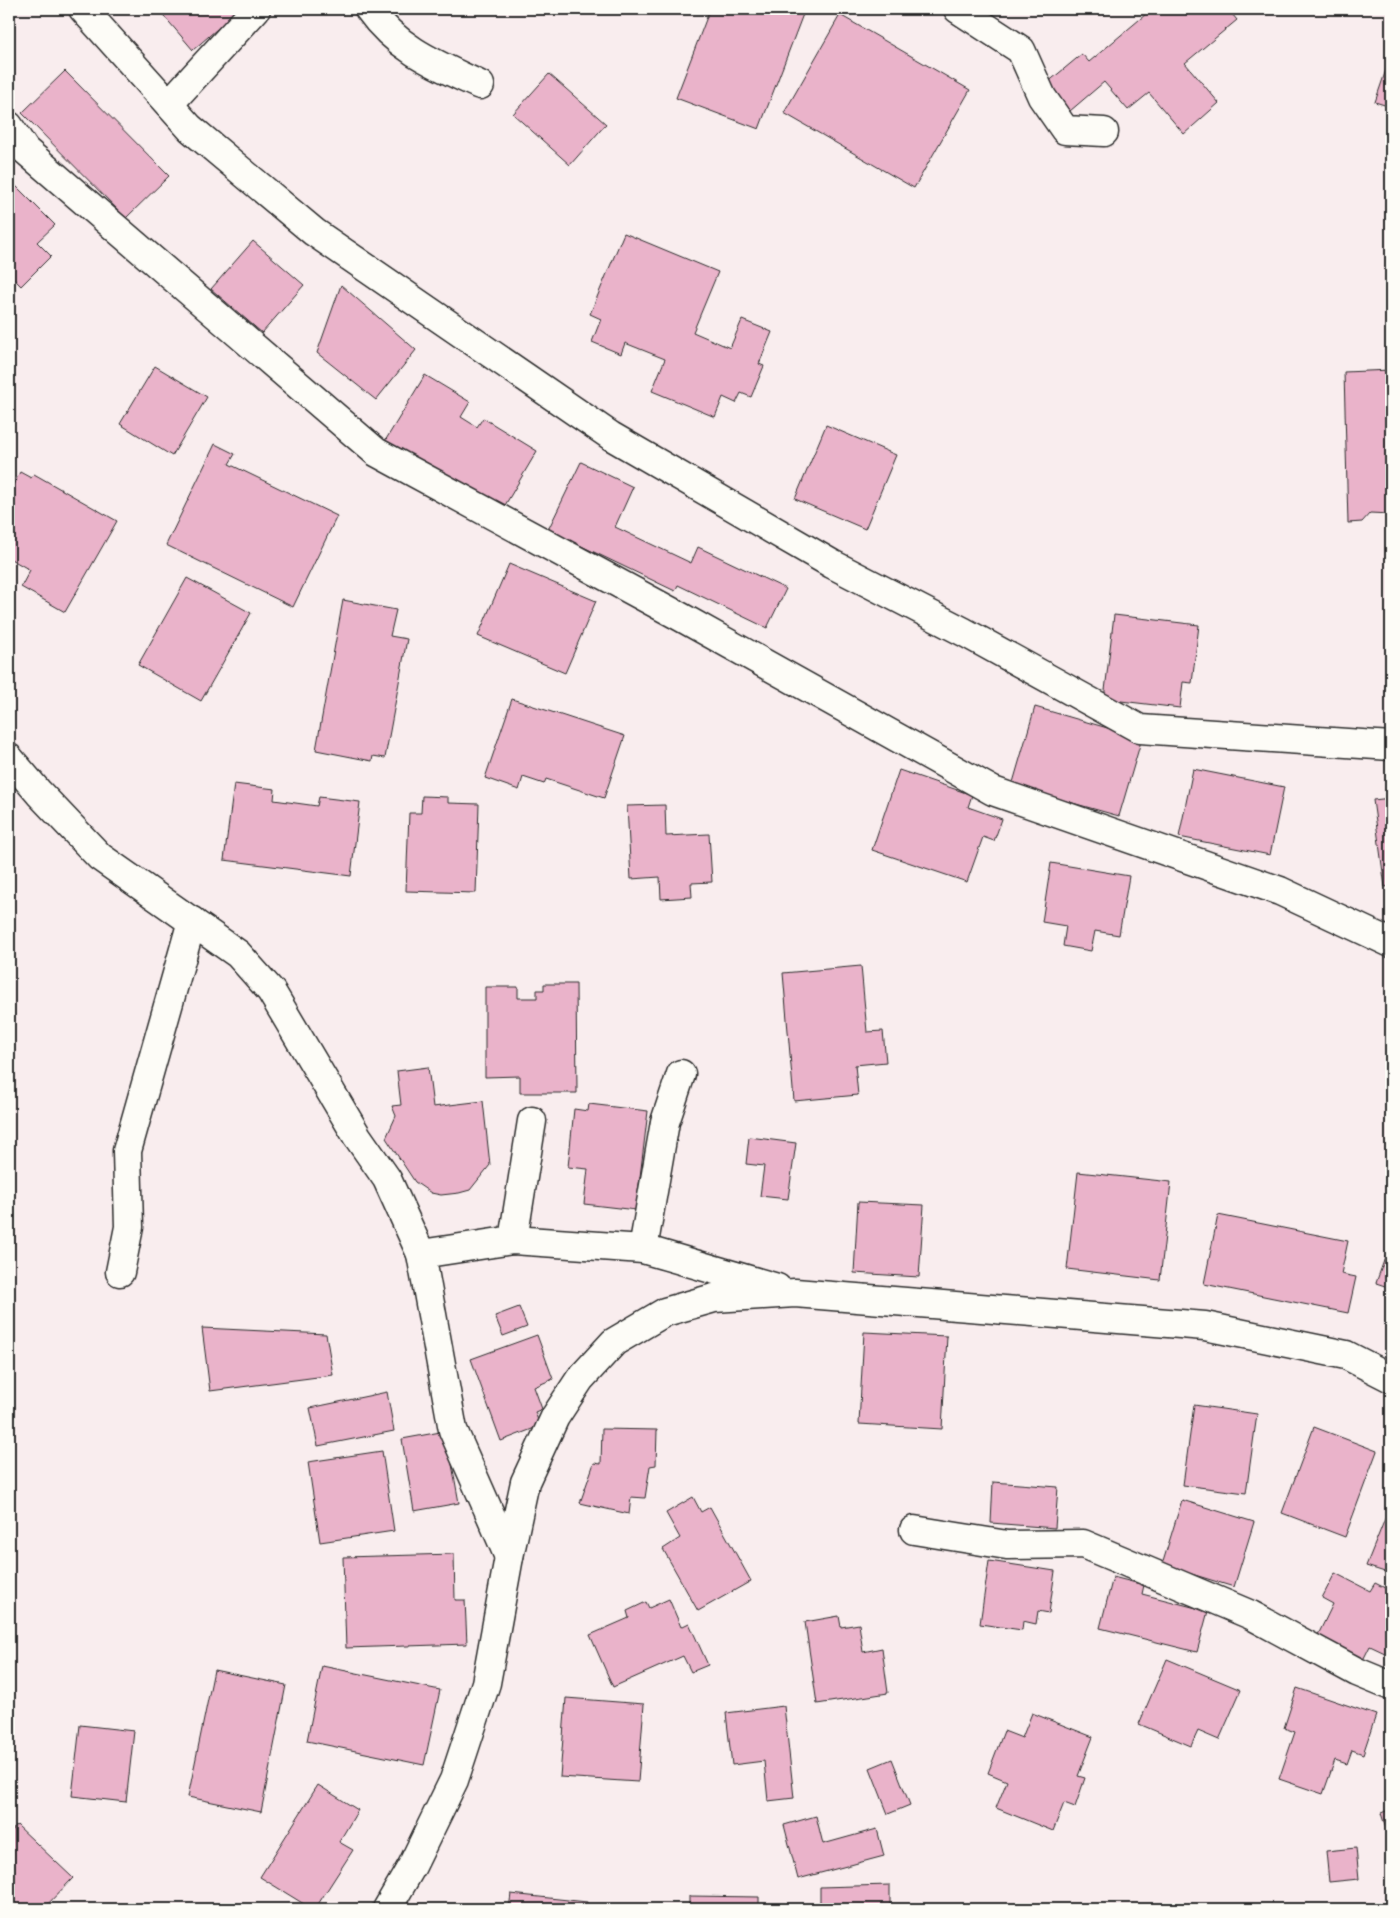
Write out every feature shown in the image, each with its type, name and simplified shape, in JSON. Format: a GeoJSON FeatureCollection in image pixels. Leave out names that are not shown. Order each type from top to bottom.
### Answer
{"type":"FeatureCollection","features":[{"type":"Feature","properties":{"kind":"street"},"geometry":{"type":"LineString","coordinates":[[83,9],[190,128],[314,232],[611,436],[832,564],[964,632],[1140,729],[1391,746]]}},
{"type":"Feature","properties":{"kind":"street"},"geometry":{"type":"LineString","coordinates":[[169,104],[256,9]]}},
{"type":"Feature","properties":{"kind":"street"},"geometry":{"type":"LineString","coordinates":[[369,9],[379,23],[417,55],[480,85]]}},
{"type":"Feature","properties":{"kind":"street"},"geometry":{"type":"LineString","coordinates":[[958,9],[1022,50],[1042,97],[1065,130],[1104,132]]}},
{"type":"Feature","properties":{"kind":"street"},"geometry":{"type":"LineString","coordinates":[[9,126],[25,150],[376,452],[681,617],[993,792],[1280,891],[1391,943]]}},
{"type":"Feature","properties":{"kind":"street"},"geometry":{"type":"LineString","coordinates":[[9,758],[39,793],[100,857],[238,954],[271,991],[357,1136],[387,1179],[421,1254],[453,1430],[509,1557]]}},
{"type":"Feature","properties":{"kind":"street"},"geometry":{"type":"LineString","coordinates":[[120,1272],[129,1228],[127,1152],[192,921]]}},
{"type":"Feature","properties":{"kind":"street"},"geometry":{"type":"LineString","coordinates":[[644,1249],[664,1122],[681,1074]]}},
{"type":"Feature","properties":{"kind":"street"},"geometry":{"type":"LineString","coordinates":[[513,1240],[532,1121]]}},
{"type":"Feature","properties":{"kind":"street"},"geometry":{"type":"LineString","coordinates":[[421,1254],[513,1240],[644,1249],[795,1293]]}},
{"type":"Feature","properties":{"kind":"street"},"geometry":{"type":"LineString","coordinates":[[387,1909],[412,1866],[457,1771],[486,1683],[525,1482],[555,1417],[580,1379],[614,1342],[665,1312],[714,1298],[795,1293],[1205,1326],[1346,1355],[1391,1378]]}},
{"type":"Feature","properties":{"kind":"street"},"geometry":{"type":"LineString","coordinates":[[914,1530],[1007,1546],[1083,1544],[1251,1615],[1357,1672],[1391,1686]]}},
{"type":"Feature","properties":{"kind":"building"},"geometry":{"type":"Polygon","coordinates":[[[158,9],[240,9],[193,50],[158,9]]]}},
{"type":"Feature","properties":{"kind":"building"},"geometry":{"type":"Polygon","coordinates":[[[710,9],[805,9],[759,129],[676,98],[710,9]]]}},
{"type":"Feature","properties":{"kind":"building"},"geometry":{"type":"Polygon","coordinates":[[[1152,9],[1228,9],[1237,20],[1185,63],[1219,103],[1184,134],[1149,93],[1128,110],[1104,82],[1070,111],[1047,83],[1082,54],[1089,62],[1152,9]]]}},
{"type":"Feature","properties":{"kind":"building"},"geometry":{"type":"Polygon","coordinates":[[[840,15],[970,90],[914,188],[784,113],[840,15]]]}},
{"type":"Feature","properties":{"kind":"building"},"geometry":{"type":"Polygon","coordinates":[[[1387,67],[1391,69],[1391,107],[1375,102],[1387,67]]]}},
{"type":"Feature","properties":{"kind":"building"},"geometry":{"type":"Polygon","coordinates":[[[65,71],[169,176],[126,218],[22,113],[65,71]]]}},
{"type":"Feature","properties":{"kind":"building"},"geometry":{"type":"Polygon","coordinates":[[[549,74],[606,124],[570,165],[513,114],[549,74]]]}},
{"type":"Feature","properties":{"kind":"building"},"geometry":{"type":"Polygon","coordinates":[[[9,179],[55,225],[37,242],[51,256],[21,286],[9,274],[9,179]]]}},
{"type":"Feature","properties":{"kind":"building"},"geometry":{"type":"Polygon","coordinates":[[[624,233],[718,272],[693,332],[730,348],[742,320],[772,332],[759,364],[764,366],[751,397],[741,393],[736,403],[723,397],[715,417],[652,391],[665,359],[625,343],[621,354],[592,342],[601,319],[590,314],[624,233]]]}},
{"type":"Feature","properties":{"kind":"building"},"geometry":{"type":"Polygon","coordinates":[[[253,241],[304,285],[262,333],[211,289],[253,241]]]}},
{"type":"Feature","properties":{"kind":"building"},"geometry":{"type":"Polygon","coordinates":[[[341,285],[416,350],[376,400],[317,353],[341,285]]]}},
{"type":"Feature","properties":{"kind":"building"},"geometry":{"type":"Polygon","coordinates":[[[155,366],[207,397],[172,456],[120,424],[155,366]]]}},
{"type":"Feature","properties":{"kind":"building"},"geometry":{"type":"Polygon","coordinates":[[[1391,370],[1391,514],[1370,513],[1362,522],[1348,523],[1344,372],[1391,370]]]}},
{"type":"Feature","properties":{"kind":"building"},"geometry":{"type":"Polygon","coordinates":[[[425,375],[470,402],[461,417],[477,427],[483,418],[537,451],[501,512],[385,441],[425,375]]]}},
{"type":"Feature","properties":{"kind":"building"},"geometry":{"type":"Polygon","coordinates":[[[826,425],[896,455],[865,529],[795,499],[826,425]]]}},
{"type":"Feature","properties":{"kind":"building"},"geometry":{"type":"Polygon","coordinates":[[[215,444],[235,454],[229,464],[337,516],[293,607],[166,545],[215,444]]]}},
{"type":"Feature","properties":{"kind":"building"},"geometry":{"type":"Polygon","coordinates":[[[581,462],[633,487],[615,527],[691,563],[698,547],[786,589],[767,628],[678,585],[675,591],[548,530],[581,462]]]}},
{"type":"Feature","properties":{"kind":"building"},"geometry":{"type":"Polygon","coordinates":[[[20,472],[31,478],[34,474],[117,521],[65,612],[21,587],[30,570],[9,558],[9,482],[13,485],[20,472]]]}},
{"type":"Feature","properties":{"kind":"building"},"geometry":{"type":"Polygon","coordinates":[[[509,564],[596,601],[565,673],[478,636],[509,564]]]}},
{"type":"Feature","properties":{"kind":"building"},"geometry":{"type":"Polygon","coordinates":[[[187,578],[251,613],[201,701],[138,665],[187,578]]]}},
{"type":"Feature","properties":{"kind":"building"},"geometry":{"type":"Polygon","coordinates":[[[343,600],[396,610],[390,636],[407,639],[385,758],[373,756],[372,761],[316,750],[343,600]]]}},
{"type":"Feature","properties":{"kind":"building"},"geometry":{"type":"Polygon","coordinates":[[[1114,615],[1199,625],[1192,683],[1183,682],[1180,708],[1104,699],[1114,615]]]}},
{"type":"Feature","properties":{"kind":"building"},"geometry":{"type":"Polygon","coordinates":[[[512,699],[625,736],[604,798],[546,779],[544,784],[523,777],[519,790],[485,778],[512,699]]]}},
{"type":"Feature","properties":{"kind":"building"},"geometry":{"type":"Polygon","coordinates":[[[1035,707],[1142,738],[1119,816],[1012,786],[1035,707]]]}},
{"type":"Feature","properties":{"kind":"building"},"geometry":{"type":"Polygon","coordinates":[[[1193,769],[1284,787],[1270,855],[1179,837],[1193,769]]]}},
{"type":"Feature","properties":{"kind":"building"},"geometry":{"type":"Polygon","coordinates":[[[899,770],[972,795],[968,807],[1002,819],[994,841],[983,837],[967,882],[872,850],[899,770]]]}},
{"type":"Feature","properties":{"kind":"building"},"geometry":{"type":"Polygon","coordinates":[[[234,784],[275,789],[274,800],[317,806],[319,797],[360,802],[351,876],[224,860],[234,784]]]}},
{"type":"Feature","properties":{"kind":"building"},"geometry":{"type":"Polygon","coordinates":[[[422,796],[448,797],[448,803],[479,804],[476,893],[406,891],[409,813],[421,813],[422,796]]]}},
{"type":"Feature","properties":{"kind":"building"},"geometry":{"type":"Polygon","coordinates":[[[1391,798],[1391,886],[1385,887],[1373,800],[1391,798]]]}},
{"type":"Feature","properties":{"kind":"building"},"geometry":{"type":"Polygon","coordinates":[[[665,805],[666,836],[709,834],[712,882],[691,883],[692,897],[661,899],[660,877],[631,879],[627,806],[665,805]]]}},
{"type":"Feature","properties":{"kind":"building"},"geometry":{"type":"Polygon","coordinates":[[[1051,863],[1129,876],[1119,935],[1095,931],[1091,951],[1063,946],[1066,926],[1042,922],[1051,863]]]}},
{"type":"Feature","properties":{"kind":"building"},"geometry":{"type":"Polygon","coordinates":[[[861,966],[867,1032],[883,1031],[886,1062],[855,1065],[858,1095],[794,1101],[783,973],[861,966]]]}},
{"type":"Feature","properties":{"kind":"building"},"geometry":{"type":"Polygon","coordinates":[[[544,984],[576,984],[577,1093],[520,1093],[520,1076],[485,1077],[485,987],[518,987],[518,998],[537,998],[537,990],[544,990],[544,984]]]}},
{"type":"Feature","properties":{"kind":"building"},"geometry":{"type":"Polygon","coordinates":[[[428,1067],[433,1107],[483,1101],[490,1165],[470,1190],[441,1195],[431,1193],[415,1182],[386,1138],[396,1116],[392,1106],[401,1105],[397,1071],[428,1067]]]}},
{"type":"Feature","properties":{"kind":"building"},"geometry":{"type":"Polygon","coordinates":[[[589,1104],[648,1111],[636,1210],[584,1204],[588,1169],[568,1167],[574,1109],[588,1111],[589,1104]]]}},
{"type":"Feature","properties":{"kind":"building"},"geometry":{"type":"Polygon","coordinates":[[[749,1137],[796,1143],[788,1199],[760,1196],[764,1166],[746,1164],[749,1137]]]}},
{"type":"Feature","properties":{"kind":"building"},"geometry":{"type":"Polygon","coordinates":[[[1078,1172],[1171,1182],[1160,1280],[1067,1269],[1078,1172]]]}},
{"type":"Feature","properties":{"kind":"building"},"geometry":{"type":"Polygon","coordinates":[[[858,1202],[924,1205],[919,1277],[854,1273],[858,1202]]]}},
{"type":"Feature","properties":{"kind":"building"},"geometry":{"type":"Polygon","coordinates":[[[1218,1215],[1348,1241],[1341,1274],[1356,1277],[1348,1313],[1204,1284],[1218,1215]]]}},
{"type":"Feature","properties":{"kind":"building"},"geometry":{"type":"Polygon","coordinates":[[[1391,1241],[1391,1288],[1376,1283],[1391,1241]]]}},
{"type":"Feature","properties":{"kind":"building"},"geometry":{"type":"Polygon","coordinates":[[[519,1307],[527,1327],[503,1336],[495,1316],[519,1307]]]}},
{"type":"Feature","properties":{"kind":"building"},"geometry":{"type":"Polygon","coordinates":[[[202,1328],[326,1334],[333,1375],[210,1391],[202,1328]]]}},
{"type":"Feature","properties":{"kind":"building"},"geometry":{"type":"Polygon","coordinates":[[[864,1332],[947,1336],[942,1429],[859,1424],[864,1332]]]}},
{"type":"Feature","properties":{"kind":"building"},"geometry":{"type":"Polygon","coordinates":[[[537,1335],[553,1379],[534,1387],[542,1409],[535,1412],[540,1426],[501,1441],[471,1359],[537,1335]]]}},
{"type":"Feature","properties":{"kind":"building"},"geometry":{"type":"Polygon","coordinates":[[[387,1392],[394,1431],[318,1446],[310,1408],[387,1392]]]}},
{"type":"Feature","properties":{"kind":"building"},"geometry":{"type":"Polygon","coordinates":[[[1194,1405],[1257,1414],[1246,1493],[1183,1485],[1194,1405]]]}},
{"type":"Feature","properties":{"kind":"building"},"geometry":{"type":"Polygon","coordinates":[[[1314,1427],[1377,1451],[1345,1537],[1282,1513],[1314,1427]]]}},
{"type":"Feature","properties":{"kind":"building"},"geometry":{"type":"Polygon","coordinates":[[[602,1429],[657,1430],[656,1465],[650,1466],[645,1498],[631,1497],[629,1514],[580,1503],[594,1463],[601,1464],[602,1429]]]}},
{"type":"Feature","properties":{"kind":"building"},"geometry":{"type":"Polygon","coordinates":[[[446,1431],[459,1503],[414,1511],[402,1439],[446,1431]]]}},
{"type":"Feature","properties":{"kind":"building"},"geometry":{"type":"Polygon","coordinates":[[[382,1451],[394,1531],[320,1542],[308,1462],[382,1451]]]}},
{"type":"Feature","properties":{"kind":"building"},"geometry":{"type":"Polygon","coordinates":[[[993,1482],[1058,1487],[1055,1528],[991,1523],[993,1482]]]}},
{"type":"Feature","properties":{"kind":"building"},"geometry":{"type":"Polygon","coordinates":[[[693,1497],[701,1512],[710,1507],[751,1581],[698,1611],[663,1549],[680,1538],[666,1513],[693,1497]]]}},
{"type":"Feature","properties":{"kind":"building"},"geometry":{"type":"Polygon","coordinates":[[[1182,1500],[1254,1522],[1234,1587],[1162,1565],[1182,1500]]]}},
{"type":"Feature","properties":{"kind":"building"},"geometry":{"type":"Polygon","coordinates":[[[1391,1504],[1391,1574],[1366,1566],[1391,1504]]]}},
{"type":"Feature","properties":{"kind":"building"},"geometry":{"type":"Polygon","coordinates":[[[454,1554],[455,1600],[465,1600],[467,1644],[346,1648],[343,1557],[454,1554]]]}},
{"type":"Feature","properties":{"kind":"building"},"geometry":{"type":"Polygon","coordinates":[[[989,1561],[1055,1571],[1049,1613],[1038,1611],[1036,1624],[1023,1621],[1022,1630],[980,1624],[989,1561]]]}},
{"type":"Feature","properties":{"kind":"building"},"geometry":{"type":"Polygon","coordinates":[[[1335,1573],[1370,1591],[1375,1583],[1391,1591],[1391,1597],[1387,1606],[1391,1608],[1391,1646],[1387,1654],[1370,1646],[1363,1660],[1317,1637],[1333,1604],[1322,1598],[1335,1573]]]}},
{"type":"Feature","properties":{"kind":"building"},"geometry":{"type":"Polygon","coordinates":[[[1113,1577],[1144,1585],[1142,1594],[1208,1611],[1197,1652],[1100,1628],[1113,1577]]]}},
{"type":"Feature","properties":{"kind":"building"},"geometry":{"type":"Polygon","coordinates":[[[669,1599],[681,1627],[689,1623],[708,1665],[691,1672],[683,1656],[613,1687],[590,1635],[629,1618],[627,1611],[646,1602],[649,1608],[669,1599]]]}},
{"type":"Feature","properties":{"kind":"building"},"geometry":{"type":"Polygon","coordinates":[[[839,1616],[841,1627],[859,1624],[863,1652],[882,1648],[888,1693],[817,1704],[805,1622],[839,1616]]]}},
{"type":"Feature","properties":{"kind":"building"},"geometry":{"type":"Polygon","coordinates":[[[1167,1659],[1241,1690],[1219,1740],[1198,1731],[1191,1746],[1139,1724],[1167,1659]]]}},
{"type":"Feature","properties":{"kind":"building"},"geometry":{"type":"Polygon","coordinates":[[[322,1666],[440,1690],[424,1765],[307,1741],[322,1666]]]}},
{"type":"Feature","properties":{"kind":"building"},"geometry":{"type":"Polygon","coordinates":[[[214,1670],[286,1685],[261,1812],[188,1797],[214,1670]]]}},
{"type":"Feature","properties":{"kind":"building"},"geometry":{"type":"Polygon","coordinates":[[[1297,1688],[1376,1715],[1363,1754],[1352,1750],[1347,1764],[1335,1760],[1323,1794],[1279,1779],[1295,1732],[1284,1728],[1297,1688]]]}},
{"type":"Feature","properties":{"kind":"building"},"geometry":{"type":"Polygon","coordinates":[[[566,1698],[644,1704],[638,1782],[560,1777],[566,1698]]]}},
{"type":"Feature","properties":{"kind":"building"},"geometry":{"type":"Polygon","coordinates":[[[784,1706],[794,1798],[768,1801],[764,1761],[732,1765],[726,1713],[784,1706]]]}},
{"type":"Feature","properties":{"kind":"building"},"geometry":{"type":"Polygon","coordinates":[[[1032,1713],[1093,1737],[1078,1776],[1085,1778],[1075,1807],[1064,1803],[1053,1831],[996,1808],[1007,1781],[988,1773],[1004,1731],[1022,1738],[1032,1713]]]}},
{"type":"Feature","properties":{"kind":"building"},"geometry":{"type":"Polygon","coordinates":[[[80,1725],[134,1731],[126,1802],[72,1796],[80,1725]]]}},
{"type":"Feature","properties":{"kind":"building"},"geometry":{"type":"Polygon","coordinates":[[[892,1759],[910,1805],[888,1814],[870,1768],[892,1759]]]}},
{"type":"Feature","properties":{"kind":"building"},"geometry":{"type":"Polygon","coordinates":[[[318,1785],[358,1810],[339,1842],[353,1850],[315,1909],[312,1909],[260,1877],[318,1785]]]}},
{"type":"Feature","properties":{"kind":"building"},"geometry":{"type":"Polygon","coordinates":[[[1391,1809],[1391,1845],[1381,1813],[1391,1809]]]}},
{"type":"Feature","properties":{"kind":"building"},"geometry":{"type":"Polygon","coordinates":[[[816,1816],[823,1844],[877,1829],[884,1856],[798,1879],[784,1825],[816,1816]]]}},
{"type":"Feature","properties":{"kind":"building"},"geometry":{"type":"Polygon","coordinates":[[[17,1825],[73,1878],[43,1909],[9,1909],[9,1834],[17,1825]]]}},
{"type":"Feature","properties":{"kind":"building"},"geometry":{"type":"Polygon","coordinates":[[[1356,1848],[1359,1879],[1329,1882],[1326,1851],[1356,1848]]]}},
{"type":"Feature","properties":{"kind":"building"},"geometry":{"type":"Polygon","coordinates":[[[890,1885],[890,1909],[820,1909],[820,1887],[890,1885]]]}},
{"type":"Feature","properties":{"kind":"building"},"geometry":{"type":"Polygon","coordinates":[[[511,1894],[587,1902],[587,1909],[509,1909],[511,1894]]]}},
{"type":"Feature","properties":{"kind":"building"},"geometry":{"type":"Polygon","coordinates":[[[689,1896],[759,1897],[759,1909],[689,1909],[689,1896]]]}}]}
